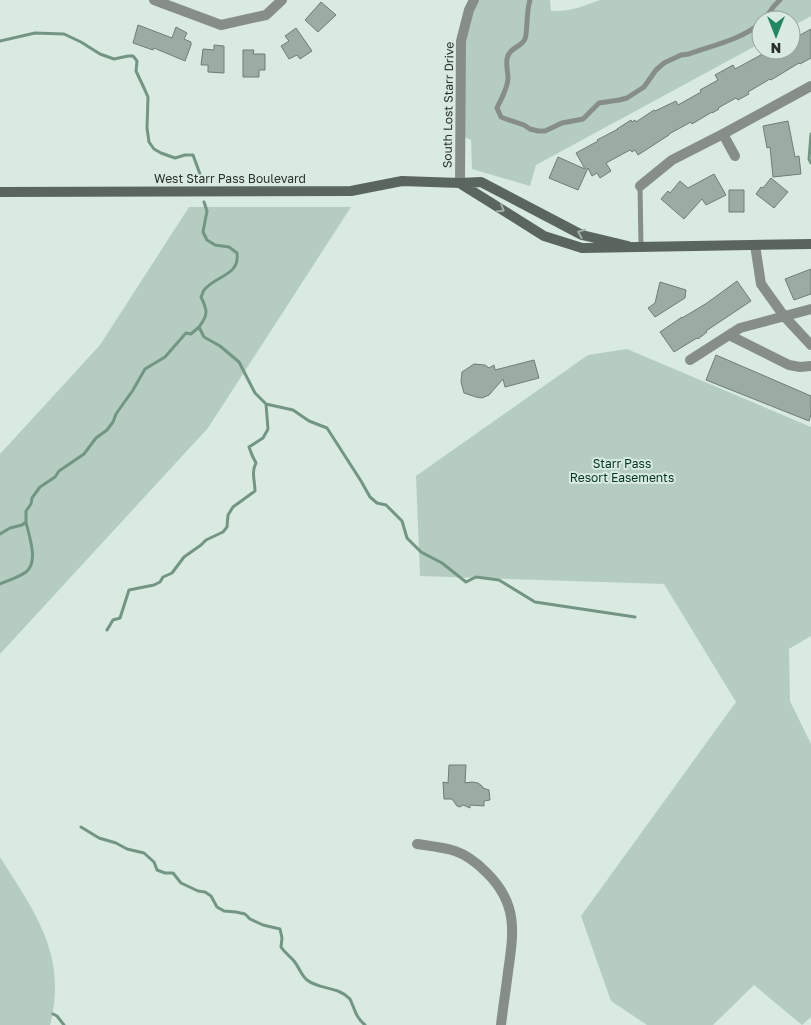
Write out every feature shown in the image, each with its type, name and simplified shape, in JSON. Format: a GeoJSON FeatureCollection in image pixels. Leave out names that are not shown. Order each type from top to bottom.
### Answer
{"type":"FeatureCollection","features":[{"type":"Feature","properties":{"kind":"street"},"geometry":{"type":"LineString","coordinates":[[154,0],[221,25],[266,15],[282,0]]}},
{"type":"Feature","properties":{"kind":"street","name":"South Lost Starr Drive"},"geometry":{"type":"LineString","coordinates":[[460,183],[460,41],[469,10],[474,0]]}},
{"type":"Feature","properties":{"kind":"street"},"geometry":{"type":"LineString","coordinates":[[640,186],[672,160],[811,86]]}},
{"type":"Feature","properties":{"kind":"street"},"geometry":{"type":"LineString","coordinates":[[723,134],[735,156]]}},
{"type":"Feature","properties":{"kind":"street","name":"West Starr Pass Boulevard"},"geometry":{"type":"LineString","coordinates":[[0,192],[351,190],[402,181],[481,182],[582,235],[628,246]]}},
{"type":"Feature","properties":{"kind":"street","name":"West Starr Pass Boulevard"},"geometry":{"type":"LineString","coordinates":[[460,183],[544,236],[582,248],[811,244]]}},
{"type":"Feature","properties":{"kind":"street","name":"West Starr Pass Boulevard"},"geometry":{"type":"LineString","coordinates":[[784,244],[811,238]]}},
{"type":"Feature","properties":{"kind":"street"},"geometry":{"type":"LineString","coordinates":[[755,245],[761,284],[784,316],[811,345]]}},
{"type":"Feature","properties":{"kind":"street"},"geometry":{"type":"LineString","coordinates":[[690,360],[740,328],[811,309]]}},
{"type":"Feature","properties":{"kind":"street"},"geometry":{"type":"LineString","coordinates":[[729,335],[789,365],[811,366]]}},
{"type":"Feature","properties":{"kind":"street"},"geometry":{"type":"LineString","coordinates":[[417,844],[442,848],[468,857],[489,874],[504,895],[509,906],[513,932],[501,1025]]}},
{"type":"Feature","properties":{"kind":"lane"},"geometry":{"type":"LineString","coordinates":[[530,0],[527,7],[524,40],[507,57],[507,86],[497,108],[501,117],[538,131],[545,131],[562,124],[583,119],[599,103],[628,98],[644,87],[656,70],[664,63],[681,55],[740,37],[751,30]]}},
{"type":"Feature","properties":{"kind":"lane"},"geometry":{"type":"LineString","coordinates":[[771,10],[780,0]]}},
{"type":"Feature","properties":{"kind":"lane"},"geometry":{"type":"LineString","coordinates":[[640,186],[641,246]]}},
{"type":"Feature","properties":{"kind":"green space"},"geometry":{"type":"Polygon","coordinates":[[[474,0],[550,0],[551,11],[564,11],[600,0],[811,0],[811,16],[801,22],[801,10],[751,10],[751,48],[536,165],[530,186],[472,169],[471,140],[460,135],[460,43],[474,0]]]}},
{"type":"Feature","properties":{"kind":"green space"},"geometry":{"type":"Polygon","coordinates":[[[189,207],[351,207],[208,428],[0,654],[0,454],[100,345],[189,207]]]}},
{"type":"Feature","properties":{"kind":"green space","name":"Starr Pass Resort Easements"},"geometry":{"type":"Polygon","coordinates":[[[627,349],[811,427],[811,636],[789,649],[790,701],[811,744],[811,1017],[802,1025],[754,985],[713,1025],[647,1025],[611,1001],[581,916],[736,702],[664,584],[420,576],[416,476],[588,355],[627,349]]]}},
{"type":"Feature","properties":{"kind":"green space"},"geometry":{"type":"Polygon","coordinates":[[[0,857],[36,916],[51,956],[55,977],[50,1025],[0,1025],[0,857]]]}},
{"type":"Feature","properties":{"kind":"building"},"geometry":{"type":"Polygon","coordinates":[[[321,2],[336,15],[318,32],[305,20],[321,2]]]}},
{"type":"Feature","properties":{"kind":"building"},"geometry":{"type":"Polygon","coordinates":[[[138,25],[172,38],[176,27],[187,33],[184,39],[191,42],[191,45],[185,61],[154,48],[153,50],[133,43],[138,25]]]}},
{"type":"Feature","properties":{"kind":"building"},"geometry":{"type":"Polygon","coordinates":[[[296,28],[312,51],[300,59],[297,55],[289,59],[281,46],[289,41],[285,36],[296,28]]]}},
{"type":"Feature","properties":{"kind":"building"},"geometry":{"type":"Polygon","coordinates":[[[811,29],[811,58],[770,79],[748,92],[749,94],[738,100],[736,98],[692,124],[691,122],[669,134],[638,155],[635,150],[632,152],[630,150],[606,163],[611,171],[600,178],[597,173],[592,176],[588,168],[578,190],[549,178],[558,157],[585,169],[576,153],[631,120],[636,122],[654,110],[676,101],[678,105],[718,80],[715,75],[733,65],[735,69],[752,60],[801,60],[801,34],[811,29]]]}},
{"type":"Feature","properties":{"kind":"building"},"geometry":{"type":"Polygon","coordinates":[[[214,45],[224,46],[224,73],[208,72],[208,65],[201,65],[203,49],[214,50],[214,45]]]}},
{"type":"Feature","properties":{"kind":"building"},"geometry":{"type":"Polygon","coordinates":[[[243,50],[254,50],[253,54],[265,54],[265,70],[259,70],[259,77],[243,77],[243,50]]]}},
{"type":"Feature","properties":{"kind":"building"},"geometry":{"type":"Polygon","coordinates":[[[788,121],[795,157],[799,156],[801,174],[773,177],[770,147],[767,148],[763,126],[788,121]]]}},
{"type":"Feature","properties":{"kind":"building"},"geometry":{"type":"Polygon","coordinates":[[[714,174],[726,195],[706,205],[702,199],[684,219],[661,199],[668,191],[670,193],[680,181],[688,188],[714,174]]]}},
{"type":"Feature","properties":{"kind":"building"},"geometry":{"type":"Polygon","coordinates":[[[771,178],[788,192],[774,208],[756,194],[771,178]]]}},
{"type":"Feature","properties":{"kind":"building"},"geometry":{"type":"Polygon","coordinates":[[[729,190],[744,190],[744,212],[729,212],[729,190]]]}},
{"type":"Feature","properties":{"kind":"building"},"geometry":{"type":"Polygon","coordinates":[[[811,269],[811,294],[794,300],[785,279],[811,269]]]}},
{"type":"Feature","properties":{"kind":"building"},"geometry":{"type":"Polygon","coordinates":[[[737,281],[751,301],[706,331],[698,339],[674,352],[660,332],[707,303],[737,281]]]}},
{"type":"Feature","properties":{"kind":"building"},"geometry":{"type":"Polygon","coordinates":[[[660,282],[686,290],[685,298],[655,317],[648,308],[655,303],[660,282]]]}},
{"type":"Feature","properties":{"kind":"building"},"geometry":{"type":"Polygon","coordinates":[[[716,355],[811,396],[809,421],[706,380],[716,355]]]}},
{"type":"Feature","properties":{"kind":"building"},"geometry":{"type":"Polygon","coordinates":[[[534,360],[539,378],[505,387],[503,379],[489,395],[482,398],[464,393],[461,382],[462,372],[474,364],[485,365],[489,368],[494,365],[495,370],[534,360]]]}},
{"type":"Feature","properties":{"kind":"building"},"geometry":{"type":"Polygon","coordinates":[[[449,765],[466,765],[465,783],[478,783],[483,788],[489,790],[490,800],[484,801],[484,806],[470,805],[470,808],[463,805],[460,807],[452,799],[444,799],[443,782],[448,783],[449,765]]]}},
{"type":"Feature","properties":{"kind":"waterway"},"geometry":{"type":"LineString","coordinates":[[0,41],[35,33],[64,34],[100,54],[114,59],[133,56],[137,61],[136,71],[148,97],[147,128],[149,142],[154,149],[175,158],[193,155],[200,174]]}},
{"type":"Feature","properties":{"kind":"waterway"},"geometry":{"type":"LineString","coordinates":[[811,134],[809,159],[811,163]]}},
{"type":"Feature","properties":{"kind":"waterway"},"geometry":{"type":"LineString","coordinates":[[204,202],[207,211],[203,232],[207,240],[215,245],[229,247],[237,253],[237,261],[231,271],[204,290],[201,297],[206,313],[199,327],[204,337],[220,346],[239,362],[255,393],[266,404],[293,410],[309,421],[327,428],[370,497],[377,503],[386,505],[402,521],[407,538],[421,552],[442,563],[466,582],[476,577],[499,580],[535,602],[635,617]]}},
{"type":"Feature","properties":{"kind":"waterway"},"geometry":{"type":"LineString","coordinates":[[0,534],[26,522],[26,511],[40,487],[84,454],[96,438],[107,430],[145,369],[165,357],[186,333],[191,334],[199,327]]}},
{"type":"Feature","properties":{"kind":"waterway"},"geometry":{"type":"LineString","coordinates":[[107,630],[113,620],[120,618],[129,590],[154,585],[160,582],[163,577],[172,573],[184,557],[206,540],[223,532],[227,527],[228,515],[233,507],[255,491],[253,473],[256,463],[249,447],[263,438],[268,429],[266,404]]}},
{"type":"Feature","properties":{"kind":"waterway"},"geometry":{"type":"LineString","coordinates":[[0,584],[23,574],[30,568],[33,555],[26,522]]}},
{"type":"Feature","properties":{"kind":"waterway"},"geometry":{"type":"LineString","coordinates":[[81,827],[99,838],[116,843],[127,849],[144,853],[154,862],[157,870],[173,873],[181,883],[198,891],[205,892],[211,896],[217,907],[224,911],[245,914],[250,919],[263,925],[280,929],[281,947],[294,961],[305,978],[312,983],[345,995],[350,999],[358,1016],[365,1025]]}},
{"type":"Feature","properties":{"kind":"waterway"},"geometry":{"type":"LineString","coordinates":[[53,1014],[64,1025]]}}]}
